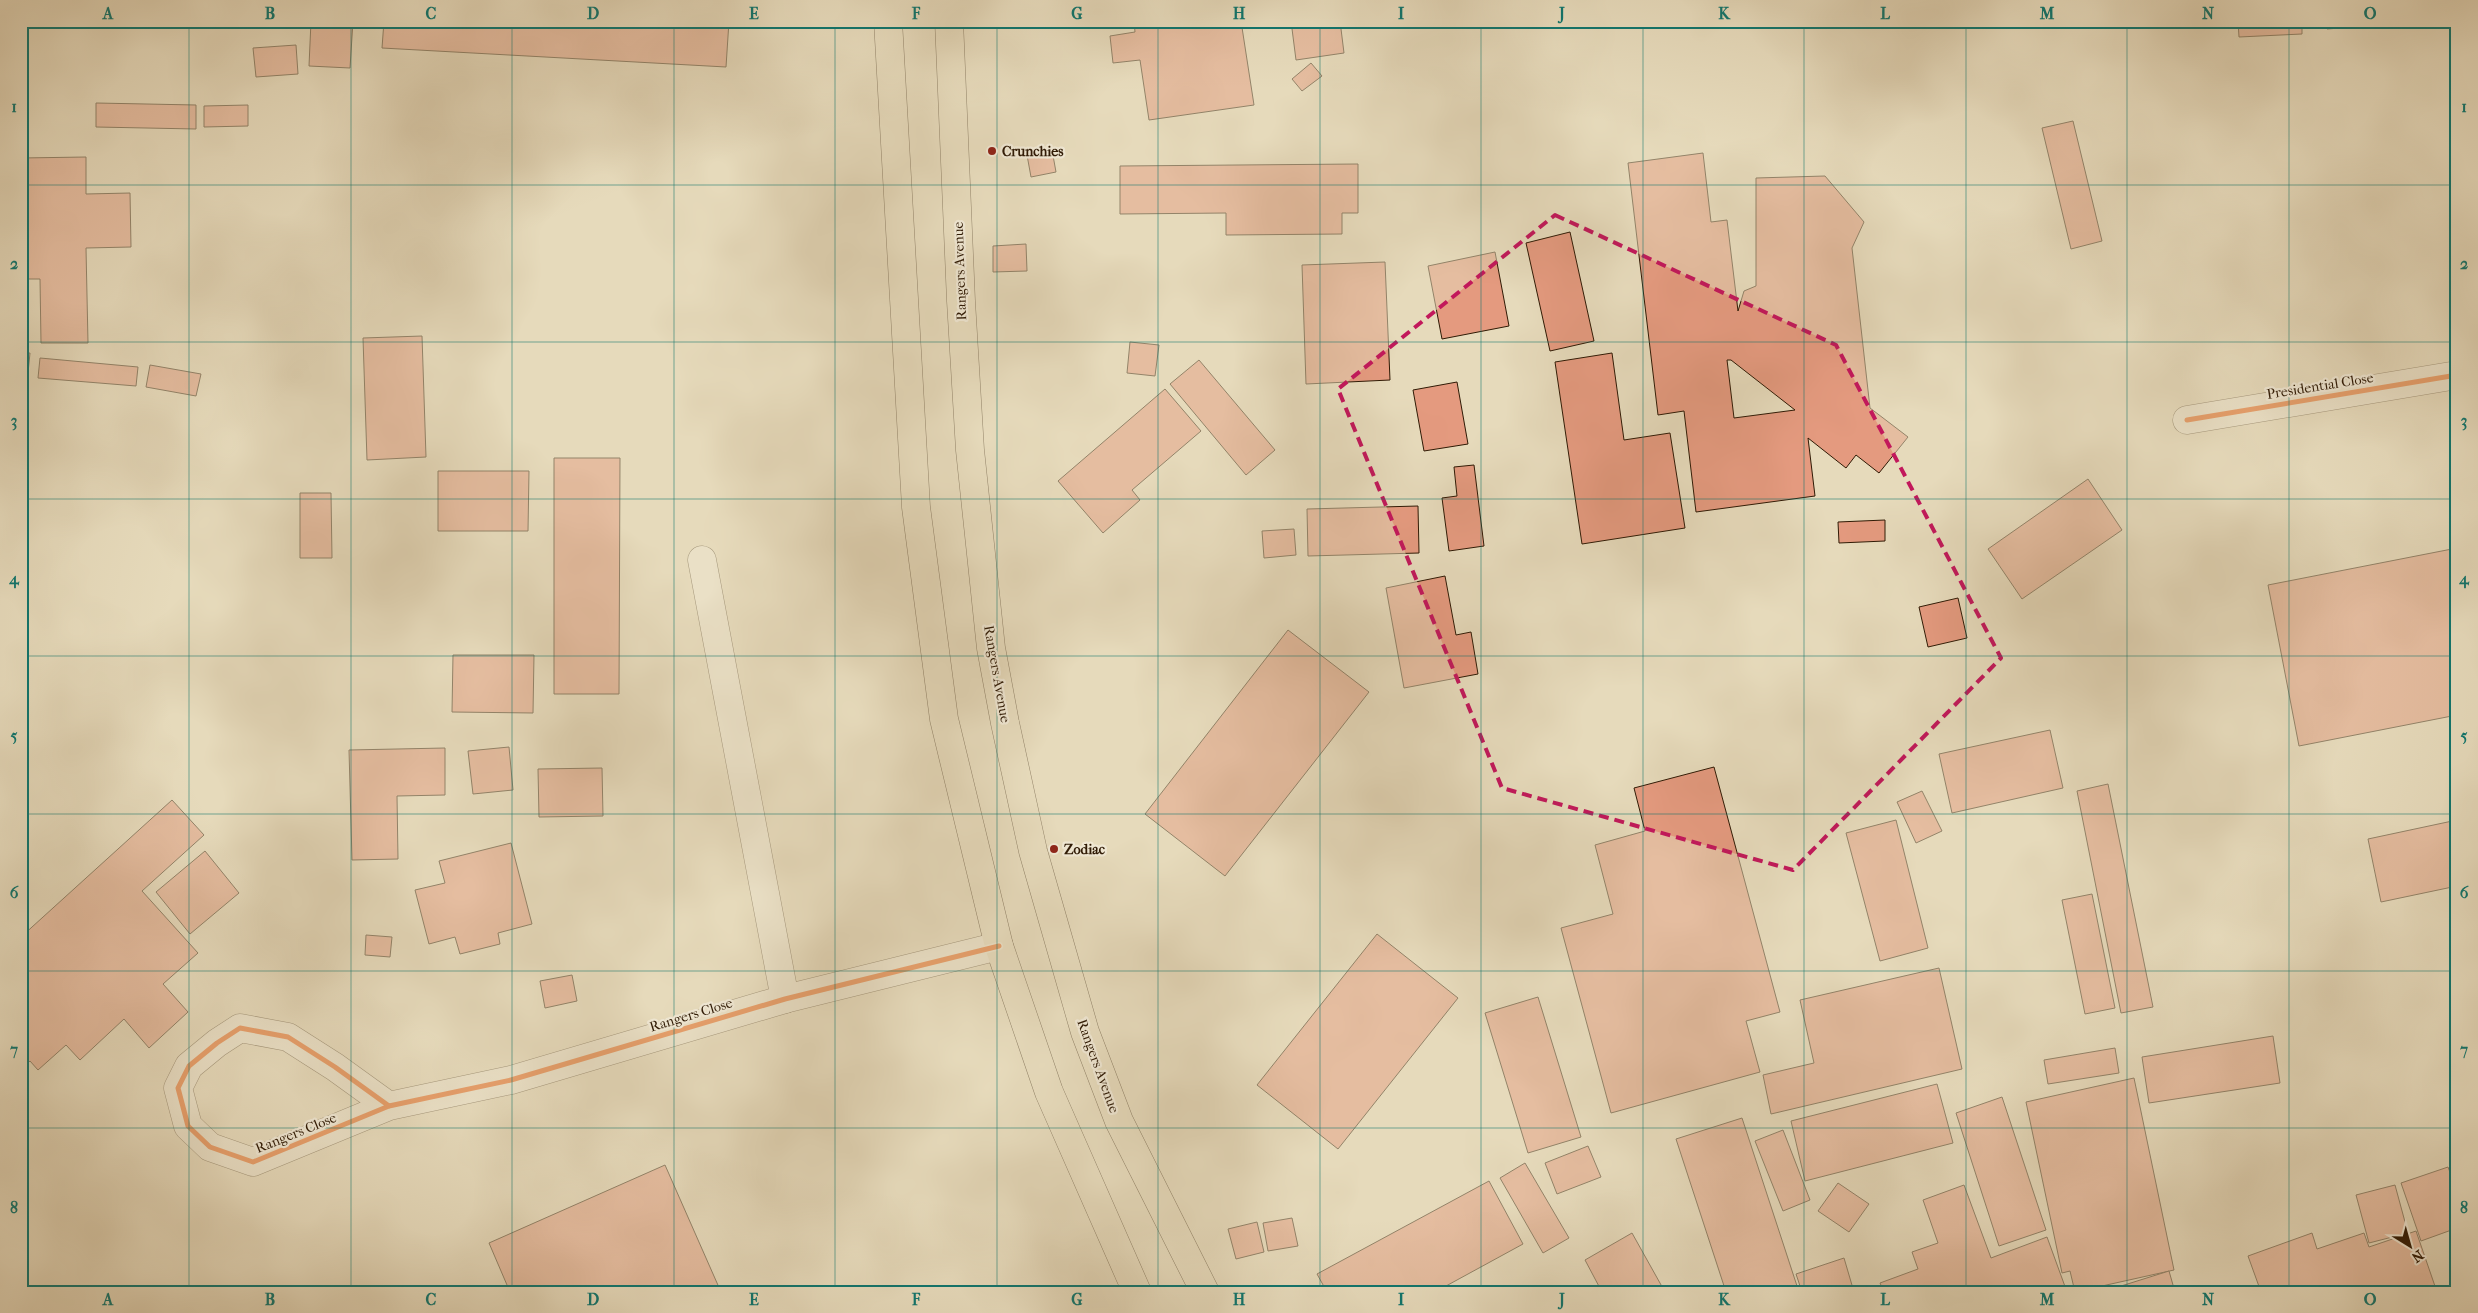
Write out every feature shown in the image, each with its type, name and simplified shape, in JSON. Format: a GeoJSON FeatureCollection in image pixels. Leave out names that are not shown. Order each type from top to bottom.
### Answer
{"type":"FeatureCollection","features":[{"type":"Feature","properties":{"kind":"main road"},"geometry":{"type":"LineString","coordinates":[[888,21],[916,507],[944,719],[1000,946],[1049,1092],[1137,1292]]}},
{"type":"Feature","properties":{"kind":"main road","name":"Rangers Avenue"},"geometry":{"type":"LineString","coordinates":[[949,21],[961,301],[970,450],[991,648],[1005,723],[1033,851],[1088,1041],[1119,1120],[1205,1292]]}},
{"type":"Feature","properties":{"kind":"street","name":"Presidential Close"},"geometry":{"type":"LineString","coordinates":[[2186,420],[2457,375]]}},
{"type":"Feature","properties":{"kind":"street"},"geometry":{"type":"LineString","coordinates":[[702,560],[785,998]]}},
{"type":"Feature","properties":{"kind":"street","name":"Rangers Close"},"geometry":{"type":"LineString","coordinates":[[389,1106],[335,1067],[288,1037],[240,1028],[217,1043],[189,1066],[178,1088],[188,1126],[204,1142],[210,1147],[253,1162],[389,1106],[511,1080],[785,998],[1000,946]]}},
{"type":"Feature","properties":{"kind":"highlighted area"},"geometry":{"type":"Polygon","coordinates":[[[1555,215],[1836,345],[2001,658],[1793,870],[1502,788],[1338,389],[1555,215]]]}},
{"type":"Feature","properties":{"kind":"building"},"geometry":{"type":"Polygon","coordinates":[[[311,21],[353,21],[350,68],[309,66],[311,21]]]}},
{"type":"Feature","properties":{"kind":"building"},"geometry":{"type":"Polygon","coordinates":[[[384,21],[729,21],[726,67],[382,48],[384,21]]]}},
{"type":"Feature","properties":{"kind":"building"},"geometry":{"type":"Polygon","coordinates":[[[1134,21],[1241,21],[1254,105],[1149,120],[1140,60],[1113,63],[1110,36],[1135,32],[1134,21]]]}},
{"type":"Feature","properties":{"kind":"building"},"geometry":{"type":"Polygon","coordinates":[[[1291,21],[1340,21],[1344,53],[1296,60],[1291,21]]]}},
{"type":"Feature","properties":{"kind":"building"},"geometry":{"type":"Polygon","coordinates":[[[2238,21],[2302,21],[2302,34],[2239,37],[2238,21]]]}},
{"type":"Feature","properties":{"kind":"building"},"geometry":{"type":"Polygon","coordinates":[[[2327,21],[2353,21],[2353,27],[2327,29],[2327,21]]]}},
{"type":"Feature","properties":{"kind":"building"},"geometry":{"type":"Polygon","coordinates":[[[296,45],[298,74],[256,77],[253,48],[296,45]]]}},
{"type":"Feature","properties":{"kind":"building"},"geometry":{"type":"Polygon","coordinates":[[[21,54],[25,54],[26,91],[21,91],[21,54]]]}},
{"type":"Feature","properties":{"kind":"building"},"geometry":{"type":"Polygon","coordinates":[[[1311,63],[1322,76],[1302,91],[1292,79],[1311,63]]]}},
{"type":"Feature","properties":{"kind":"building"},"geometry":{"type":"Polygon","coordinates":[[[96,103],[196,105],[196,129],[96,127],[96,103]]]}},
{"type":"Feature","properties":{"kind":"building"},"geometry":{"type":"Polygon","coordinates":[[[248,105],[248,126],[204,127],[204,106],[248,105]]]}},
{"type":"Feature","properties":{"kind":"building"},"geometry":{"type":"Polygon","coordinates":[[[2073,121],[2102,241],[2071,249],[2042,128],[2073,121]]]}},
{"type":"Feature","properties":{"kind":"building"},"geometry":{"type":"Polygon","coordinates":[[[1052,150],[1056,172],[1031,177],[1027,155],[1052,150]]]}},
{"type":"Feature","properties":{"kind":"building"},"geometry":{"type":"Polygon","coordinates":[[[1703,153],[1711,222],[1727,220],[1738,311],[1744,291],[1756,286],[1756,178],[1825,176],[1864,222],[1852,248],[1870,408],[1908,437],[1879,473],[1856,455],[1846,468],[1808,438],[1815,496],[1696,512],[1684,411],[1658,415],[1628,163],[1703,153]],[[1727,360],[1734,418],[1795,410],[1731,360],[1727,360]]]}},
{"type":"Feature","properties":{"kind":"building"},"geometry":{"type":"Polygon","coordinates":[[[86,157],[86,194],[130,193],[131,247],[86,248],[88,343],[41,343],[40,279],[21,279],[21,158],[86,157]]]}},
{"type":"Feature","properties":{"kind":"building"},"geometry":{"type":"Polygon","coordinates":[[[1358,164],[1358,213],[1342,213],[1342,234],[1226,235],[1226,213],[1120,214],[1120,166],[1358,164]]]}},
{"type":"Feature","properties":{"kind":"building"},"geometry":{"type":"Polygon","coordinates":[[[1570,232],[1594,341],[1550,351],[1526,243],[1570,232]]]}},
{"type":"Feature","properties":{"kind":"building"},"geometry":{"type":"Polygon","coordinates":[[[1026,244],[1027,271],[993,272],[993,246],[1026,244]]]}},
{"type":"Feature","properties":{"kind":"building"},"geometry":{"type":"Polygon","coordinates":[[[1495,252],[1509,326],[1442,339],[1428,266],[1495,252]]]}},
{"type":"Feature","properties":{"kind":"building"},"geometry":{"type":"Polygon","coordinates":[[[1385,262],[1390,380],[1306,384],[1302,265],[1385,262]]]}},
{"type":"Feature","properties":{"kind":"building"},"geometry":{"type":"Polygon","coordinates":[[[422,336],[426,457],[367,460],[363,338],[422,336]]]}},
{"type":"Feature","properties":{"kind":"building"},"geometry":{"type":"Polygon","coordinates":[[[1130,342],[1159,345],[1155,376],[1127,373],[1130,342]]]}},
{"type":"Feature","properties":{"kind":"building"},"geometry":{"type":"Polygon","coordinates":[[[21,353],[30,353],[28,373],[21,373],[21,353]]]}},
{"type":"Feature","properties":{"kind":"building"},"geometry":{"type":"Polygon","coordinates":[[[1612,353],[1624,440],[1670,433],[1685,528],[1582,544],[1555,362],[1612,353]]]}},
{"type":"Feature","properties":{"kind":"building"},"geometry":{"type":"Polygon","coordinates":[[[40,358],[138,367],[136,386],[38,378],[40,358]]]}},
{"type":"Feature","properties":{"kind":"building"},"geometry":{"type":"Polygon","coordinates":[[[1199,360],[1275,450],[1246,475],[1170,384],[1199,360]]]}},
{"type":"Feature","properties":{"kind":"building"},"geometry":{"type":"Polygon","coordinates":[[[150,365],[201,374],[196,396],[146,387],[150,365]]]}},
{"type":"Feature","properties":{"kind":"building"},"geometry":{"type":"Polygon","coordinates":[[[1457,382],[1468,444],[1424,451],[1413,390],[1457,382]]]}},
{"type":"Feature","properties":{"kind":"building"},"geometry":{"type":"Polygon","coordinates":[[[1165,389],[1201,431],[1132,490],[1140,500],[1103,533],[1058,481],[1165,389]]]}},
{"type":"Feature","properties":{"kind":"building"},"geometry":{"type":"Polygon","coordinates":[[[554,458],[620,458],[619,694],[554,694],[554,458]]]}},
{"type":"Feature","properties":{"kind":"building"},"geometry":{"type":"Polygon","coordinates":[[[1474,465],[1484,546],[1449,551],[1442,498],[1457,496],[1454,467],[1474,465]]]}},
{"type":"Feature","properties":{"kind":"building"},"geometry":{"type":"Polygon","coordinates":[[[438,471],[529,471],[528,531],[438,531],[438,471]]]}},
{"type":"Feature","properties":{"kind":"building"},"geometry":{"type":"Polygon","coordinates":[[[2088,479],[2122,530],[2022,599],[1988,549],[2088,479]]]}},
{"type":"Feature","properties":{"kind":"building"},"geometry":{"type":"Polygon","coordinates":[[[300,493],[331,493],[332,558],[300,558],[300,493]]]}},
{"type":"Feature","properties":{"kind":"building"},"geometry":{"type":"Polygon","coordinates":[[[1418,506],[1419,553],[1308,556],[1307,509],[1418,506]]]}},
{"type":"Feature","properties":{"kind":"building"},"geometry":{"type":"Polygon","coordinates":[[[1885,520],[1885,541],[1839,543],[1838,522],[1885,520]]]}},
{"type":"Feature","properties":{"kind":"building"},"geometry":{"type":"Polygon","coordinates":[[[1294,529],[1296,555],[1264,558],[1262,531],[1294,529]]]}},
{"type":"Feature","properties":{"kind":"building"},"geometry":{"type":"Polygon","coordinates":[[[2457,548],[2457,715],[2299,746],[2268,585],[2457,548]]]}},
{"type":"Feature","properties":{"kind":"building"},"geometry":{"type":"Polygon","coordinates":[[[1445,576],[1456,635],[1471,632],[1478,674],[1404,688],[1386,588],[1445,576]]]}},
{"type":"Feature","properties":{"kind":"building"},"geometry":{"type":"Polygon","coordinates":[[[1958,598],[1967,638],[1928,647],[1919,607],[1958,598]]]}},
{"type":"Feature","properties":{"kind":"building"},"geometry":{"type":"Polygon","coordinates":[[[1288,630],[1369,692],[1225,876],[1145,814],[1288,630]]]}},
{"type":"Feature","properties":{"kind":"building"},"geometry":{"type":"Polygon","coordinates":[[[453,655],[534,655],[533,713],[452,712],[453,655]]]}},
{"type":"Feature","properties":{"kind":"building"},"geometry":{"type":"Polygon","coordinates":[[[2050,730],[2063,788],[1952,813],[1939,754],[2050,730]]]}},
{"type":"Feature","properties":{"kind":"building"},"geometry":{"type":"Polygon","coordinates":[[[509,747],[513,790],[473,794],[468,751],[509,747]]]}},
{"type":"Feature","properties":{"kind":"building"},"geometry":{"type":"Polygon","coordinates":[[[445,748],[445,795],[397,796],[398,859],[352,860],[349,750],[445,748]]]}},
{"type":"Feature","properties":{"kind":"building"},"geometry":{"type":"Polygon","coordinates":[[[1714,767],[1780,1012],[1746,1021],[1760,1072],[1611,1113],[1561,928],[1613,914],[1595,845],[1645,831],[1634,788],[1714,767]]]}},
{"type":"Feature","properties":{"kind":"building"},"geometry":{"type":"Polygon","coordinates":[[[602,768],[603,816],[539,817],[538,769],[602,768]]]}},
{"type":"Feature","properties":{"kind":"building"},"geometry":{"type":"Polygon","coordinates":[[[2108,784],[2153,1007],[2121,1013],[2077,791],[2108,784]]]}},
{"type":"Feature","properties":{"kind":"building"},"geometry":{"type":"Polygon","coordinates":[[[1922,791],[1942,831],[1916,843],[1897,802],[1922,791]]]}},
{"type":"Feature","properties":{"kind":"building"},"geometry":{"type":"Polygon","coordinates":[[[172,800],[204,835],[142,891],[198,953],[163,984],[188,1012],[149,1048],[124,1019],[80,1060],[66,1045],[38,1070],[30,1061],[21,1069],[21,937],[172,800]]]}},
{"type":"Feature","properties":{"kind":"building"},"geometry":{"type":"Polygon","coordinates":[[[1896,820],[1928,948],[1880,961],[1846,833],[1896,820]]]}},
{"type":"Feature","properties":{"kind":"building"},"geometry":{"type":"Polygon","coordinates":[[[2457,820],[2457,886],[2381,902],[2368,839],[2457,820]]]}},
{"type":"Feature","properties":{"kind":"building"},"geometry":{"type":"Polygon","coordinates":[[[511,843],[532,924],[498,933],[500,944],[460,954],[455,937],[429,944],[415,890],[445,883],[439,861],[511,843]]]}},
{"type":"Feature","properties":{"kind":"building"},"geometry":{"type":"Polygon","coordinates":[[[205,851],[239,893],[190,934],[156,892],[205,851]]]}},
{"type":"Feature","properties":{"kind":"building"},"geometry":{"type":"Polygon","coordinates":[[[2092,894],[2115,1008],[2085,1014],[2062,900],[2092,894]]]}},
{"type":"Feature","properties":{"kind":"building"},"geometry":{"type":"Polygon","coordinates":[[[1377,934],[1458,998],[1338,1149],[1257,1085],[1377,934]]]}},
{"type":"Feature","properties":{"kind":"building"},"geometry":{"type":"Polygon","coordinates":[[[366,935],[392,937],[390,957],[365,955],[366,935]]]}},
{"type":"Feature","properties":{"kind":"building"},"geometry":{"type":"Polygon","coordinates":[[[1939,968],[1962,1069],[1771,1114],[1763,1075],[1814,1063],[1800,1000],[1939,968]]]}},
{"type":"Feature","properties":{"kind":"building"},"geometry":{"type":"Polygon","coordinates":[[[572,975],[577,1001],[545,1008],[540,981],[572,975]]]}},
{"type":"Feature","properties":{"kind":"building"},"geometry":{"type":"Polygon","coordinates":[[[1538,997],[1581,1137],[1528,1153],[1485,1013],[1538,997]]]}},
{"type":"Feature","properties":{"kind":"building"},"geometry":{"type":"Polygon","coordinates":[[[2273,1036],[2280,1083],[2149,1103],[2142,1057],[2273,1036]]]}},
{"type":"Feature","properties":{"kind":"building"},"geometry":{"type":"Polygon","coordinates":[[[2115,1048],[2119,1073],[2048,1084],[2044,1060],[2115,1048]]]}},
{"type":"Feature","properties":{"kind":"building"},"geometry":{"type":"Polygon","coordinates":[[[2134,1078],[2174,1270],[2075,1292],[2070,1271],[2062,1273],[2026,1102],[2134,1078]]]}},
{"type":"Feature","properties":{"kind":"building"},"geometry":{"type":"Polygon","coordinates":[[[1937,1084],[1953,1143],[1805,1181],[1791,1121],[1937,1084]]]}},
{"type":"Feature","properties":{"kind":"building"},"geometry":{"type":"Polygon","coordinates":[[[2002,1097],[2046,1230],[1999,1246],[1956,1113],[2002,1097]]]}},
{"type":"Feature","properties":{"kind":"building"},"geometry":{"type":"Polygon","coordinates":[[[1742,1118],[1798,1289],[1790,1292],[1726,1292],[1676,1139],[1742,1118]]]}},
{"type":"Feature","properties":{"kind":"building"},"geometry":{"type":"Polygon","coordinates":[[[1783,1130],[1810,1200],[1783,1211],[1755,1141],[1783,1130]]]}},
{"type":"Feature","properties":{"kind":"building"},"geometry":{"type":"Polygon","coordinates":[[[1588,1146],[1601,1177],[1557,1194],[1545,1163],[1588,1146]]]}},
{"type":"Feature","properties":{"kind":"building"},"geometry":{"type":"Polygon","coordinates":[[[1525,1163],[1569,1238],[1543,1253],[1500,1178],[1525,1163]]]}},
{"type":"Feature","properties":{"kind":"building"},"geometry":{"type":"Polygon","coordinates":[[[665,1165],[721,1292],[510,1292],[489,1243],[665,1165]]]}},
{"type":"Feature","properties":{"kind":"building"},"geometry":{"type":"Polygon","coordinates":[[[2448,1167],[2457,1191],[2457,1228],[2421,1241],[2401,1183],[2448,1167]]]}},
{"type":"Feature","properties":{"kind":"building"},"geometry":{"type":"Polygon","coordinates":[[[1489,1181],[1523,1244],[1435,1292],[1327,1292],[1317,1274],[1489,1181]]]}},
{"type":"Feature","properties":{"kind":"building"},"geometry":{"type":"Polygon","coordinates":[[[1838,1183],[1869,1204],[1849,1232],[1818,1211],[1838,1183]]]}},
{"type":"Feature","properties":{"kind":"building"},"geometry":{"type":"Polygon","coordinates":[[[1964,1185],[1991,1258],[2047,1237],[2067,1292],[1884,1292],[1880,1283],[1918,1269],[1912,1252],[1938,1243],[1923,1200],[1964,1185]]]}},
{"type":"Feature","properties":{"kind":"building"},"geometry":{"type":"Polygon","coordinates":[[[2395,1185],[2408,1233],[2369,1243],[2356,1195],[2395,1185]]]}},
{"type":"Feature","properties":{"kind":"building"},"geometry":{"type":"Polygon","coordinates":[[[1292,1218],[1298,1246],[1268,1251],[1263,1223],[1292,1218]]]}},
{"type":"Feature","properties":{"kind":"building"},"geometry":{"type":"Polygon","coordinates":[[[1257,1222],[1264,1252],[1236,1259],[1228,1229],[1257,1222]]]}},
{"type":"Feature","properties":{"kind":"building"},"geometry":{"type":"Polygon","coordinates":[[[2416,1231],[2437,1292],[2261,1292],[2248,1256],[2312,1233],[2317,1249],[2364,1233],[2369,1247],[2416,1231]]]}},
{"type":"Feature","properties":{"kind":"building"},"geometry":{"type":"Polygon","coordinates":[[[1632,1233],[1665,1292],[1602,1292],[1585,1260],[1632,1233]]]}},
{"type":"Feature","properties":{"kind":"building"},"geometry":{"type":"Polygon","coordinates":[[[1844,1258],[1854,1292],[1802,1292],[1796,1274],[1844,1258]]]}},
{"type":"Feature","properties":{"kind":"building"},"geometry":{"type":"Polygon","coordinates":[[[2169,1271],[2175,1292],[2102,1292],[2169,1271]]]}},
{"type":"Feature","properties":{"kind":"cycle path"},"geometry":{"type":"LineString","coordinates":[[2187,420],[2457,375]]}},
{"type":"Feature","properties":{"kind":"cycle path"},"geometry":{"type":"LineString","coordinates":[[389,1106],[335,1067],[288,1037],[240,1028],[217,1043],[189,1066],[178,1088],[188,1126],[210,1147],[253,1162],[389,1106],[511,1080],[785,999],[999,946]]}},
{"type":"Feature","properties":{"kind":"place","name":"Crunchies"},"geometry":{"type":"Point","coordinates":[992,151]}},
{"type":"Feature","properties":{"kind":"place","name":"Zodiac"},"geometry":{"type":"Point","coordinates":[1054,849]}}]}
